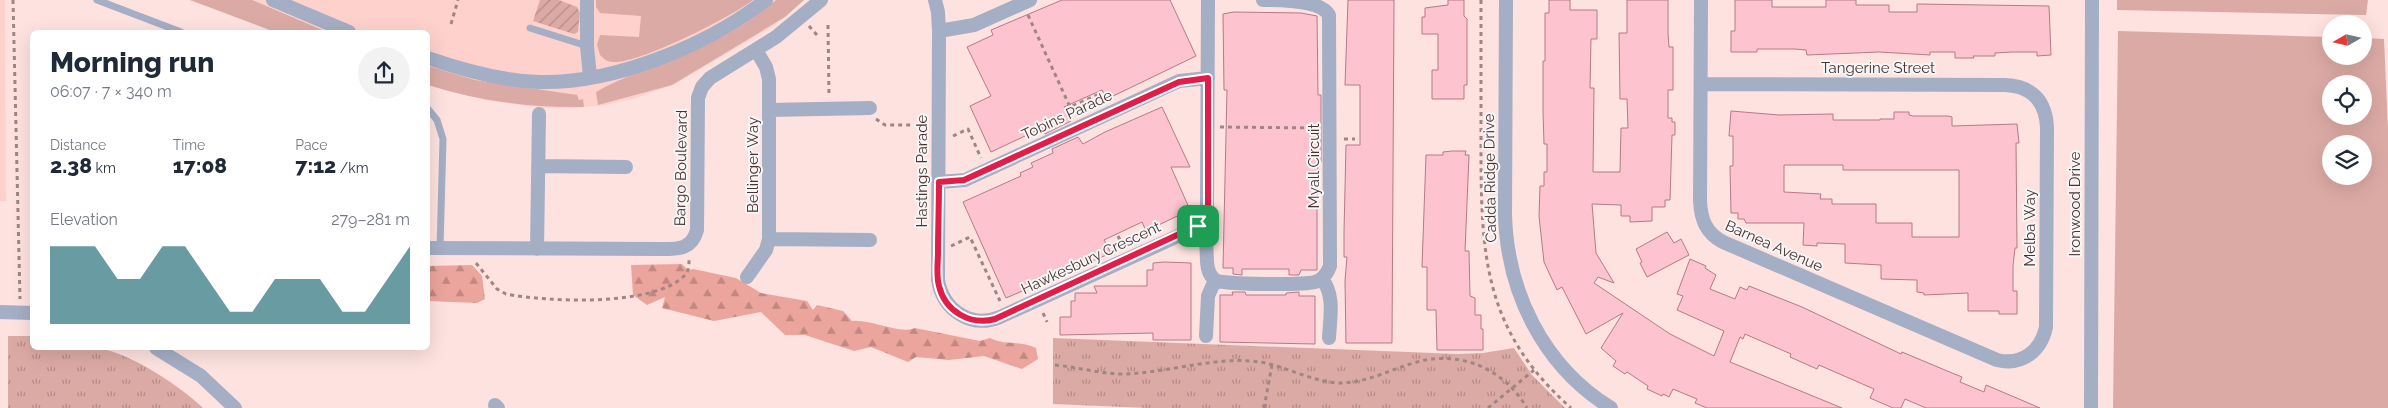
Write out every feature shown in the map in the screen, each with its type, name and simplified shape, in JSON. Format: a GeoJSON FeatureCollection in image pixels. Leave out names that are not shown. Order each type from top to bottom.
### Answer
{"type":"FeatureCollection","features":[{"type":"Feature","properties":{"kind":"street"},"geometry":{"type":"LineString","coordinates":[[273,0],[344,30]]}},
{"type":"Feature","properties":{"kind":"street"},"geometry":{"type":"LineString","coordinates":[[430,59],[506,78],[540,82],[590,77],[643,64],[688,45],[739,18],[766,0]]}},
{"type":"Feature","properties":{"kind":"street","name":"Bargo Boulevard"},"geometry":{"type":"LineString","coordinates":[[434,248],[677,249],[690,244],[697,230],[699,94],[710,78],[792,26],[821,0]]}},
{"type":"Feature","properties":{"kind":"street","name":"Hastings Parade"},"geometry":{"type":"LineString","coordinates":[[934,0],[938,12],[939,31],[937,274],[940,290],[951,309],[963,317],[978,321]]}},
{"type":"Feature","properties":{"kind":"street"},"geometry":{"type":"LineString","coordinates":[[1208,0],[1208,206],[1206,218],[1198,226],[1205,241],[1208,270],[1218,282],[1238,285],[1312,283],[1322,279],[1327,285],[1331,299],[1329,338]]}},
{"type":"Feature","properties":{"kind":"street","name":"Myall Circuit"},"geometry":{"type":"LineString","coordinates":[[1264,0],[1322,2],[1328,11],[1330,25],[1330,266],[1322,279]]}},
{"type":"Feature","properties":{"kind":"street","name":"Cadda Ridge Drive"},"geometry":{"type":"LineString","coordinates":[[1506,0],[1505,214],[1507,248],[1513,278],[1531,321],[1554,356],[1583,387],[1611,408]]}},
{"type":"Feature","properties":{"kind":"street","name":"Barnea Avenue"},"geometry":{"type":"LineString","coordinates":[[1701,0],[1701,210],[1705,226],[1714,237],[1997,360],[2008,362],[2023,359],[2040,345]]}},
{"type":"Feature","properties":{"kind":"street","name":"Ironwood Drive"},"geometry":{"type":"LineString","coordinates":[[2090,408],[2092,0]]}},
{"type":"Feature","properties":{"kind":"street"},"geometry":{"type":"LineString","coordinates":[[586,1],[590,77]]}},
{"type":"Feature","properties":{"kind":"street"},"geometry":{"type":"LineString","coordinates":[[939,31],[974,25],[1028,5]]}},
{"type":"Feature","properties":{"kind":"street","name":"Bellinger Way"},"geometry":{"type":"LineString","coordinates":[[747,277],[766,250],[769,239],[769,75],[756,50]]}},
{"type":"Feature","properties":{"kind":"street","name":"Tobins Parade"},"geometry":{"type":"LineString","coordinates":[[939,182],[964,180],[1179,82],[1208,78]]}},
{"type":"Feature","properties":{"kind":"street","name":"Tangerine Street"},"geometry":{"type":"LineString","coordinates":[[1701,84],[2011,85],[2033,93],[2045,110]]}},
{"type":"Feature","properties":{"kind":"street"},"geometry":{"type":"LineString","coordinates":[[769,110],[872,112]]}},
{"type":"Feature","properties":{"kind":"street","name":"Melba Way"},"geometry":{"type":"LineString","coordinates":[[2040,345],[2046,327],[2047,128],[2045,110]]}},
{"type":"Feature","properties":{"kind":"street"},"geometry":{"type":"LineString","coordinates":[[538,249],[539,114]]}},
{"type":"Feature","properties":{"kind":"street"},"geometry":{"type":"LineString","coordinates":[[538,166],[626,166]]}},
{"type":"Feature","properties":{"kind":"street","name":"Hawkesbury Crescent"},"geometry":{"type":"LineString","coordinates":[[978,321],[1000,317],[1198,226]]}},
{"type":"Feature","properties":{"kind":"street"},"geometry":{"type":"LineString","coordinates":[[769,239],[870,240]]}},
{"type":"Feature","properties":{"kind":"street"},"geometry":{"type":"LineString","coordinates":[[1206,336],[1208,296],[1218,282]]}},
{"type":"Feature","properties":{"kind":"street"},"geometry":{"type":"LineString","coordinates":[[0,312],[30,313]]}},
{"type":"Feature","properties":{"kind":"street"},"geometry":{"type":"LineString","coordinates":[[159,350],[201,376],[234,408]]}},
{"type":"Feature","properties":{"kind":"lane"},"geometry":{"type":"LineString","coordinates":[[97,0],[175,30]]}},
{"type":"Feature","properties":{"kind":"lane"},"geometry":{"type":"LineString","coordinates":[[530,28],[588,46]]}},
{"type":"Feature","properties":{"kind":"lane"},"geometry":{"type":"LineString","coordinates":[[430,111],[437,120],[444,139],[434,248]]}},
{"type":"Feature","properties":{"kind":"path"},"geometry":{"type":"LineString","coordinates":[[13,0],[20,300]]}},
{"type":"Feature","properties":{"kind":"path"},"geometry":{"type":"LineString","coordinates":[[450,24],[458,0]]}},
{"type":"Feature","properties":{"kind":"path"},"geometry":{"type":"LineString","coordinates":[[1028,5],[1070,107],[1099,94],[1104,105],[1112,101]]}},
{"type":"Feature","properties":{"kind":"path"},"geometry":{"type":"LineString","coordinates":[[828,25],[829,102]]}},
{"type":"Feature","properties":{"kind":"path"},"geometry":{"type":"LineString","coordinates":[[872,112],[885,125],[932,125]]}},
{"type":"Feature","properties":{"kind":"path"},"geometry":{"type":"LineString","coordinates":[[1212,127],[1323,128]]}},
{"type":"Feature","properties":{"kind":"path"},"geometry":{"type":"LineString","coordinates":[[953,136],[968,129],[986,170]]}},
{"type":"Feature","properties":{"kind":"path"},"geometry":{"type":"LineString","coordinates":[[948,247],[970,237],[1001,304]]}},
{"type":"Feature","properties":{"kind":"path"},"geometry":{"type":"LineString","coordinates":[[474,260],[497,289],[506,294],[600,300],[632,297],[670,286],[686,276],[689,268],[689,257]]}},
{"type":"Feature","properties":{"kind":"path"},"geometry":{"type":"LineString","coordinates":[[1055,365],[1122,374],[1217,361],[1252,361],[1272,365],[1310,378],[1340,383],[1368,379],[1417,362],[1438,358],[1461,359],[1482,366],[1513,387],[1527,408]]}},
{"type":"Feature","properties":{"kind":"path"},"geometry":{"type":"LineString","coordinates":[[1264,408],[1272,365]]}},
{"type":"Feature","properties":{"kind":"path"},"geometry":{"type":"LineString","coordinates":[[1488,408],[1534,370]]}},
{"type":"Feature","properties":{"kind":"shaded area"},"geometry":{"type":"Polygon","coordinates":[[[0,0],[5,0],[6,201],[0,201],[0,0]]]}},
{"type":"Feature","properties":{"kind":"shaded area"},"geometry":{"type":"Polygon","coordinates":[[[190,0],[804,0],[775,25],[675,84],[636,98],[605,105],[574,108],[543,108],[485,100],[430,86],[430,30],[270,30],[190,0]]]}},
{"type":"Feature","properties":{"kind":"green space"},"geometry":{"type":"Polygon","coordinates":[[[190,0],[252,0],[322,30],[270,30],[190,0]]]}},
{"type":"Feature","properties":{"kind":"green space"},"geometry":{"type":"Polygon","coordinates":[[[540,0],[559,0],[577,7],[580,13],[578,32],[574,34],[533,21],[540,0]]]}},
{"type":"Feature","properties":{"kind":"green space"},"geometry":{"type":"Polygon","coordinates":[[[596,0],[753,0],[706,28],[663,48],[626,61],[613,62],[607,61],[600,55],[597,45],[600,35],[639,37],[641,16],[600,13],[596,7],[596,0]]]}},
{"type":"Feature","properties":{"kind":"green space"},"geometry":{"type":"Polygon","coordinates":[[[776,0],[804,0],[785,17],[672,85],[598,105],[596,92],[606,86],[708,44],[744,24],[776,0]]]}},
{"type":"Feature","properties":{"kind":"green space"},"geometry":{"type":"Polygon","coordinates":[[[2117,0],[2368,0],[2366,15],[2117,10],[2117,0]]]}},
{"type":"Feature","properties":{"kind":"green space"},"geometry":{"type":"Polygon","coordinates":[[[2118,31],[2322,37],[2322,65],[2372,65],[2372,38],[2384,39],[2388,129],[2388,408],[2113,408],[2118,31]]]}},
{"type":"Feature","properties":{"kind":"green space"},"geometry":{"type":"Polygon","coordinates":[[[430,67],[475,80],[577,95],[579,100],[583,99],[584,107],[524,105],[447,91],[430,86],[430,67]]]}},
{"type":"Feature","properties":{"kind":"green space"},"geometry":{"type":"Polygon","coordinates":[[[682,264],[688,270],[693,269],[736,278],[761,293],[807,301],[813,310],[817,305],[843,311],[852,321],[868,322],[901,330],[915,328],[980,341],[990,338],[1001,342],[1025,344],[1036,348],[1038,359],[1022,369],[984,356],[949,360],[916,357],[908,362],[871,347],[854,351],[805,335],[785,335],[761,312],[714,321],[662,308],[665,297],[647,305],[633,295],[631,265],[682,264]]]}},
{"type":"Feature","properties":{"kind":"green space"},"geometry":{"type":"Polygon","coordinates":[[[472,265],[482,276],[485,299],[477,303],[430,301],[430,266],[472,265]]]}},
{"type":"Feature","properties":{"kind":"green space"},"geometry":{"type":"Polygon","coordinates":[[[8,336],[30,336],[30,350],[107,350],[125,356],[168,380],[203,408],[8,408],[8,336]]]}},
{"type":"Feature","properties":{"kind":"green space"},"geometry":{"type":"Polygon","coordinates":[[[1053,338],[1458,354],[1483,353],[1514,348],[1532,375],[1565,408],[1147,408],[1053,404],[1053,338]]]}},
{"type":"Feature","properties":{"kind":"building"},"geometry":{"type":"Polygon","coordinates":[[[1062,0],[1170,0],[1196,56],[1107,99],[1102,90],[1064,107],[1071,121],[1045,134],[1042,128],[991,152],[970,106],[991,96],[967,47],[993,35],[991,30],[1062,0]]]}},
{"type":"Feature","properties":{"kind":"building"},"geometry":{"type":"Polygon","coordinates":[[[1348,0],[1394,0],[1392,343],[1346,343],[1345,281],[1347,257],[1344,257],[1344,232],[1346,145],[1360,145],[1360,85],[1345,85],[1348,0]]]}},
{"type":"Feature","properties":{"kind":"building"},"geometry":{"type":"Polygon","coordinates":[[[1448,0],[1464,0],[1464,16],[1467,19],[1467,85],[1464,85],[1464,99],[1432,99],[1432,70],[1438,70],[1438,34],[1422,34],[1422,17],[1425,17],[1425,8],[1448,5],[1448,0]]]}},
{"type":"Feature","properties":{"kind":"building"},"geometry":{"type":"Polygon","coordinates":[[[1549,0],[1570,0],[1570,10],[1597,10],[1597,39],[1591,39],[1590,88],[1594,88],[1593,172],[1620,172],[1621,128],[1628,128],[1627,99],[1620,99],[1619,33],[1627,33],[1627,0],[1668,0],[1669,47],[1673,47],[1673,90],[1668,90],[1668,118],[1672,118],[1672,122],[1675,122],[1675,135],[1672,135],[1670,200],[1665,200],[1665,207],[1652,207],[1652,221],[1630,222],[1630,216],[1621,216],[1621,205],[1592,204],[1596,253],[1614,283],[1598,277],[1594,283],[1670,334],[1714,356],[1724,331],[1677,310],[1683,296],[1677,294],[1690,259],[1706,266],[1705,268],[1716,275],[1710,289],[1735,299],[1740,287],[1747,290],[1749,286],[1802,307],[1901,354],[1902,352],[1962,377],[1960,382],[1984,392],[1986,385],[2040,408],[1926,408],[1905,399],[1901,408],[1893,408],[1870,398],[1874,389],[1819,365],[1817,369],[1790,357],[1791,354],[1745,334],[1743,339],[1740,337],[1730,362],[1842,408],[1707,408],[1695,403],[1697,399],[1673,389],[1669,397],[1663,394],[1662,396],[1647,389],[1648,386],[1627,372],[1625,374],[1613,366],[1616,361],[1601,348],[1623,313],[1586,334],[1562,287],[1557,290],[1544,262],[1539,216],[1540,186],[1544,186],[1544,172],[1547,172],[1547,144],[1544,144],[1543,61],[1545,61],[1545,13],[1549,13],[1549,0]]]}},
{"type":"Feature","properties":{"kind":"building"},"geometry":{"type":"Polygon","coordinates":[[[1735,0],[1772,0],[1772,7],[1826,7],[1826,0],[1856,0],[1856,5],[1889,5],[1889,12],[1917,12],[1917,4],[2049,6],[2051,55],[2037,56],[2037,52],[2012,52],[1995,53],[1995,56],[1955,58],[1955,52],[1930,52],[1930,55],[1879,52],[1807,55],[1806,50],[1757,49],[1757,52],[1731,52],[1731,31],[1735,31],[1735,0]]]}},
{"type":"Feature","properties":{"kind":"building"},"geometry":{"type":"Polygon","coordinates":[[[1234,12],[1301,13],[1317,16],[1318,95],[1321,95],[1321,162],[1318,162],[1317,187],[1317,270],[1301,270],[1299,275],[1289,275],[1289,269],[1242,269],[1242,275],[1233,274],[1233,268],[1223,268],[1227,90],[1224,90],[1223,14],[1234,12]]]}},
{"type":"Feature","properties":{"kind":"building"},"geometry":{"type":"Polygon","coordinates":[[[1162,107],[1190,167],[1171,167],[1190,210],[1146,231],[1142,222],[1104,240],[1111,253],[1006,298],[963,202],[1021,176],[1020,173],[1033,167],[1031,163],[1053,153],[1052,149],[1078,137],[1083,144],[1105,132],[1162,107]]]}},
{"type":"Feature","properties":{"kind":"building"},"geometry":{"type":"Polygon","coordinates":[[[1731,111],[1779,115],[1833,114],[1833,120],[1894,119],[1894,112],[1909,112],[1909,115],[1913,116],[1952,117],[1952,126],[2017,124],[2019,143],[2016,143],[2017,248],[2015,248],[2013,266],[2013,291],[2017,291],[2017,314],[1999,314],[1999,311],[1968,311],[1968,293],[1924,295],[1924,293],[1917,292],[1917,280],[1881,279],[1881,265],[1845,263],[1845,244],[1817,243],[1817,246],[1803,245],[1804,223],[1746,223],[1744,219],[1738,219],[1738,213],[1731,213],[1730,166],[1733,166],[1733,136],[1729,136],[1731,111]],[[1784,165],[1784,192],[1821,194],[1820,199],[1832,199],[1832,204],[1876,204],[1876,223],[1912,223],[1912,237],[1959,237],[1959,170],[1843,170],[1843,165],[1784,165]]]}},
{"type":"Feature","properties":{"kind":"building"},"geometry":{"type":"Polygon","coordinates":[[[1466,151],[1465,155],[1469,155],[1465,251],[1469,251],[1470,296],[1475,298],[1475,315],[1481,315],[1483,350],[1437,350],[1436,310],[1427,310],[1427,267],[1422,267],[1426,155],[1443,155],[1443,152],[1466,151]]]}},
{"type":"Feature","properties":{"kind":"building"},"geometry":{"type":"Polygon","coordinates":[[[1667,232],[1674,243],[1681,239],[1689,255],[1647,277],[1636,249],[1667,232]]]}},
{"type":"Feature","properties":{"kind":"building"},"geometry":{"type":"Polygon","coordinates":[[[1153,263],[1191,263],[1191,340],[1153,340],[1153,333],[1060,335],[1060,317],[1071,317],[1071,301],[1075,301],[1075,293],[1097,293],[1094,286],[1147,286],[1147,270],[1153,270],[1153,263]]]}},
{"type":"Feature","properties":{"kind":"building"},"geometry":{"type":"Polygon","coordinates":[[[1232,292],[1245,292],[1246,295],[1286,295],[1286,293],[1299,292],[1299,296],[1315,296],[1315,344],[1220,342],[1220,295],[1233,295],[1232,292]]]}},
{"type":"Feature","properties":{"kind":"route"},"geometry":{"type":"LineString","coordinates":[[1208,78],[1208,206],[1206,218],[1198,226],[992,320],[978,321],[957,314],[944,299],[938,284],[939,182],[964,180],[1179,82],[1208,78]]}}]}
